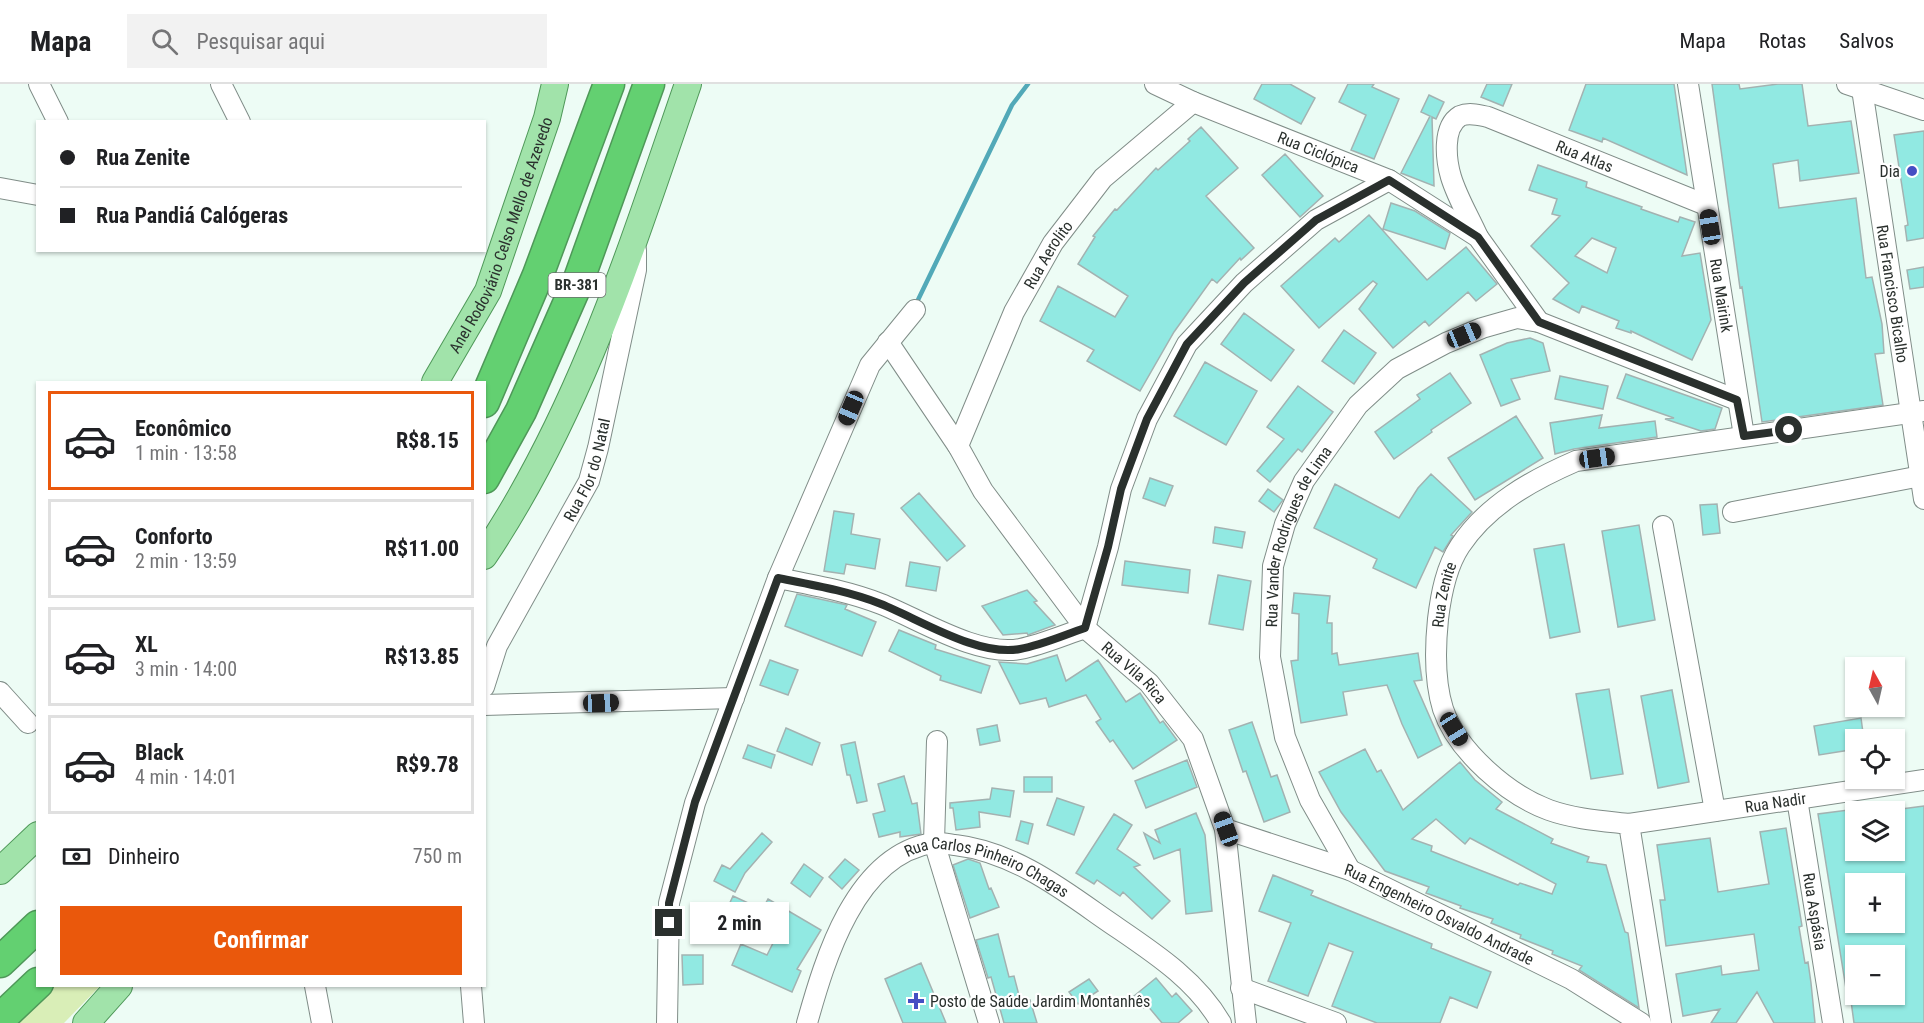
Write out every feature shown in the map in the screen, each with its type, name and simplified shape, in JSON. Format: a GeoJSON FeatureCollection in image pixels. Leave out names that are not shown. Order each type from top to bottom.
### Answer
{"type":"FeatureCollection","features":[{"type":"Feature","properties":{"kind":"highway","name":"BR-381"},"geometry":{"type":"LineString","coordinates":[[486,397],[538,276],[609,84]]}},
{"type":"Feature","properties":{"kind":"highway","name":"BR-381"},"geometry":{"type":"LineString","coordinates":[[486,474],[521,411],[579,279],[649,84]]}},
{"type":"Feature","properties":{"kind":"highway"},"geometry":{"type":"LineString","coordinates":[[0,962],[36,928]]}},
{"type":"Feature","properties":{"kind":"highway"},"geometry":{"type":"LineString","coordinates":[[0,1019],[36,985]]}},
{"type":"Feature","properties":{"kind":"main road","name":"Anel Rodoviário Celso Mello de Azevedo"},"geometry":{"type":"LineString","coordinates":[[436,381],[488,291],[547,118],[555,84]]}},
{"type":"Feature","properties":{"kind":"main road"},"geometry":{"type":"LineString","coordinates":[[486,553],[535,472],[565,414],[601,330],[688,84]]}},
{"type":"Feature","properties":{"kind":"main road"},"geometry":{"type":"LineString","coordinates":[[0,871],[36,837]]}},
{"type":"Feature","properties":{"kind":"main road"},"geometry":{"type":"LineString","coordinates":[[86,1023],[118,987]]}},
{"type":"Feature","properties":{"kind":"street"},"geometry":{"type":"LineString","coordinates":[[39,84],[57,120]]}},
{"type":"Feature","properties":{"kind":"street"},"geometry":{"type":"LineString","coordinates":[[221,84],[239,120]]}},
{"type":"Feature","properties":{"kind":"street","name":"Rua Ciclópica"},"geometry":{"type":"LineString","coordinates":[[1155,84],[1193,102],[1389,180],[1478,237],[1539,322]]}},
{"type":"Feature","properties":{"kind":"street","name":"Rua Mairink"},"geometry":{"type":"LineString","coordinates":[[1688,84],[1744,436]]}},
{"type":"Feature","properties":{"kind":"street"},"geometry":{"type":"LineString","coordinates":[[1854,87],[1924,110]]}},
{"type":"Feature","properties":{"kind":"street","name":"Rua Francisco Bicalho"},"geometry":{"type":"LineString","coordinates":[[1854,87],[1918,412],[1924,499]]}},
{"type":"Feature","properties":{"kind":"street","name":"Rua Aerolito"},"geometry":{"type":"LineString","coordinates":[[958,446],[1014,312],[1053,243],[1103,178],[1193,102]]}},
{"type":"Feature","properties":{"kind":"street","name":"Rua Atlas"},"geometry":{"type":"LineString","coordinates":[[1478,237],[1451,177],[1447,149],[1450,128],[1460,117],[1473,113],[1706,205]]}},
{"type":"Feature","properties":{"kind":"street"},"geometry":{"type":"LineString","coordinates":[[778,578],[834,590],[881,604],[927,626],[983,648],[1018,650],[1085,628],[1108,547],[1121,489],[1147,419],[1187,344],[1244,283],[1316,220],[1389,180]]}},
{"type":"Feature","properties":{"kind":"street"},"geometry":{"type":"LineString","coordinates":[[0,188],[36,195]]}},
{"type":"Feature","properties":{"kind":"street","name":"Rua Flor do Natal"},"geometry":{"type":"LineString","coordinates":[[486,681],[497,646],[589,481],[636,270],[636,233]]}},
{"type":"Feature","properties":{"kind":"street"},"geometry":{"type":"LineString","coordinates":[[667,1023],[669,903],[695,802],[778,578],[870,365],[915,310]]}},
{"type":"Feature","properties":{"kind":"street","name":"Rua Vander Rodrigues de Lima"},"geometry":{"type":"LineString","coordinates":[[1350,870],[1310,800],[1285,737],[1272,668],[1270,609],[1273,566],[1285,524],[1304,481],[1358,405],[1397,369],[1446,342],[1482,328],[1517,318],[1539,322]]}},
{"type":"Feature","properties":{"kind":"street"},"geometry":{"type":"LineString","coordinates":[[1539,322],[1737,400]]}},
{"type":"Feature","properties":{"kind":"street","name":"Rua Vila Rica"},"geometry":{"type":"LineString","coordinates":[[888,342],[958,446],[983,491],[1085,628],[1149,683],[1193,740],[1226,829],[1246,1023]]}},
{"type":"Feature","properties":{"kind":"street","name":"Rua Zenite"},"geometry":{"type":"LineString","coordinates":[[1629,824],[1549,810],[1517,793],[1490,774],[1470,754],[1443,710],[1435,662],[1436,636],[1444,582],[1460,546],[1472,530],[1503,501],[1543,476],[1576,461],[1918,412]]}},
{"type":"Feature","properties":{"kind":"street"},"geometry":{"type":"LineString","coordinates":[[1732,512],[1921,476]]}},
{"type":"Feature","properties":{"kind":"street"},"geometry":{"type":"LineString","coordinates":[[1663,526],[1715,811]]}},
{"type":"Feature","properties":{"kind":"street"},"geometry":{"type":"LineString","coordinates":[[0,692],[28,723]]}},
{"type":"Feature","properties":{"kind":"street"},"geometry":{"type":"LineString","coordinates":[[486,705],[734,698]]}},
{"type":"Feature","properties":{"kind":"street"},"geometry":{"type":"LineString","coordinates":[[937,741],[934,842],[989,1023]]}},
{"type":"Feature","properties":{"kind":"street","name":"Rua Nadir"},"geometry":{"type":"LineString","coordinates":[[1629,824],[1924,780]]}},
{"type":"Feature","properties":{"kind":"street","name":"Rua Aspásia"},"geometry":{"type":"LineString","coordinates":[[1797,799],[1833,1023]]}},
{"type":"Feature","properties":{"kind":"street"},"geometry":{"type":"LineString","coordinates":[[1629,824],[1661,1023]]}},
{"type":"Feature","properties":{"kind":"street","name":"Rua Engenheiro Osvaldo Andrade"},"geometry":{"type":"LineString","coordinates":[[1226,829],[1350,870],[1571,979],[1641,1023]]}},
{"type":"Feature","properties":{"kind":"street","name":"Rua Carlos Pinheiro Chagas"},"geometry":{"type":"LineString","coordinates":[[807,1023],[820,975],[840,927],[865,887],[881,870],[904,852],[934,842],[974,847],[1027,868],[1077,899],[1173,968],[1213,1010],[1221,1023]]}},
{"type":"Feature","properties":{"kind":"street"},"geometry":{"type":"LineString","coordinates":[[315,987],[322,1023]]}},
{"type":"Feature","properties":{"kind":"street"},"geometry":{"type":"LineString","coordinates":[[471,987],[474,1023]]}},
{"type":"Feature","properties":{"kind":"street"},"geometry":{"type":"LineString","coordinates":[[1241,988],[1336,1023]]}},
{"type":"Feature","properties":{"kind":"green space"},"geometry":{"type":"Polygon","coordinates":[[[46,987],[99,987],[64,1023],[7,1023],[46,987]]]}},
{"type":"Feature","properties":{"kind":"building"},"geometry":{"type":"Polygon","coordinates":[[[1262,84],[1290,84],[1315,98],[1301,124],[1254,99],[1262,84]]]}},
{"type":"Feature","properties":{"kind":"building"},"geometry":{"type":"Polygon","coordinates":[[[1348,84],[1374,84],[1372,87],[1399,99],[1374,159],[1351,150],[1366,115],[1339,102],[1348,84]]]}},
{"type":"Feature","properties":{"kind":"building"},"geometry":{"type":"Polygon","coordinates":[[[1487,84],[1512,84],[1503,106],[1481,97],[1487,84]]]}},
{"type":"Feature","properties":{"kind":"building"},"geometry":{"type":"Polygon","coordinates":[[[1586,84],[1674,84],[1687,175],[1603,138],[1602,142],[1569,130],[1586,84]]]}},
{"type":"Feature","properties":{"kind":"building"},"geometry":{"type":"Polygon","coordinates":[[[1712,84],[1739,84],[1740,89],[1778,84],[1802,84],[1808,126],[1851,121],[1859,173],[1800,181],[1798,160],[1773,164],[1779,208],[1856,198],[1866,278],[1872,277],[1882,324],[1884,353],[1875,354],[1883,405],[1762,422],[1742,287],[1740,288],[1712,84]]]}},
{"type":"Feature","properties":{"kind":"building"},"geometry":{"type":"Polygon","coordinates":[[[1429,95],[1444,102],[1436,119],[1432,117],[1434,186],[1401,173],[1430,116],[1421,112],[1429,95]]]}},
{"type":"Feature","properties":{"kind":"building"},"geometry":{"type":"Polygon","coordinates":[[[1201,127],[1238,168],[1206,196],[1254,248],[1241,260],[1240,258],[1217,283],[1212,279],[1174,332],[1140,391],[1087,361],[1094,350],[1040,321],[1058,286],[1115,317],[1128,296],[1078,264],[1095,237],[1093,236],[1115,209],[1117,210],[1156,168],[1158,170],[1190,141],[1188,139],[1201,127]]]}},
{"type":"Feature","properties":{"kind":"building","name":"Dia"},"geometry":{"type":"Polygon","coordinates":[[[1924,131],[1924,238],[1907,241],[1905,226],[1908,225],[1894,135],[1924,131]]]}},
{"type":"Feature","properties":{"kind":"building"},"geometry":{"type":"Polygon","coordinates":[[[1285,154],[1323,196],[1300,217],[1262,175],[1285,154]]]}},
{"type":"Feature","properties":{"kind":"building"},"geometry":{"type":"Polygon","coordinates":[[[1538,165],[1587,182],[1586,187],[1642,207],[1641,209],[1678,222],[1680,217],[1695,222],[1682,256],[1700,253],[1711,320],[1692,360],[1631,331],[1631,333],[1616,328],[1619,321],[1582,306],[1579,313],[1553,299],[1569,283],[1531,246],[1560,216],[1552,214],[1557,199],[1529,190],[1538,165]],[[1592,238],[1575,256],[1607,273],[1616,248],[1592,238]]]}},
{"type":"Feature","properties":{"kind":"building"},"geometry":{"type":"Polygon","coordinates":[[[1391,203],[1415,211],[1450,233],[1445,249],[1383,229],[1391,203]]]}},
{"type":"Feature","properties":{"kind":"building"},"geometry":{"type":"Polygon","coordinates":[[[1369,215],[1427,280],[1466,247],[1497,284],[1476,301],[1468,292],[1429,326],[1425,321],[1393,348],[1359,309],[1377,284],[1373,281],[1319,328],[1281,286],[1335,238],[1339,242],[1369,215]]]}},
{"type":"Feature","properties":{"kind":"building"},"geometry":{"type":"Polygon","coordinates":[[[1924,267],[1924,287],[1910,289],[1907,270],[1924,267]]]}},
{"type":"Feature","properties":{"kind":"building"},"geometry":{"type":"Polygon","coordinates":[[[1244,313],[1294,350],[1271,381],[1221,344],[1244,313]]]}},
{"type":"Feature","properties":{"kind":"building"},"geometry":{"type":"Polygon","coordinates":[[[1344,330],[1376,353],[1354,384],[1322,361],[1344,330]]]}},
{"type":"Feature","properties":{"kind":"building"},"geometry":{"type":"Polygon","coordinates":[[[1530,338],[1543,343],[1550,371],[1511,379],[1520,399],[1501,406],[1480,355],[1507,343],[1530,338]]]}},
{"type":"Feature","properties":{"kind":"building"},"geometry":{"type":"Polygon","coordinates":[[[1205,362],[1257,391],[1226,445],[1174,416],[1205,362]]]}},
{"type":"Feature","properties":{"kind":"building"},"geometry":{"type":"Polygon","coordinates":[[[1450,373],[1471,403],[1394,459],[1375,432],[1420,399],[1417,395],[1450,373]]]}},
{"type":"Feature","properties":{"kind":"building"},"geometry":{"type":"Polygon","coordinates":[[[1626,374],[1722,408],[1715,429],[1701,431],[1665,419],[1674,418],[1617,398],[1626,374]]]}},
{"type":"Feature","properties":{"kind":"building"},"geometry":{"type":"Polygon","coordinates":[[[1560,376],[1608,386],[1603,409],[1555,399],[1560,376]]]}},
{"type":"Feature","properties":{"kind":"building"},"geometry":{"type":"Polygon","coordinates":[[[1298,386],[1333,412],[1302,452],[1298,449],[1270,482],[1257,471],[1284,439],[1267,427],[1298,386]]]}},
{"type":"Feature","properties":{"kind":"building"},"geometry":{"type":"Polygon","coordinates":[[[1602,415],[1599,428],[1655,421],[1657,437],[1574,449],[1555,454],[1550,423],[1602,415]]]}},
{"type":"Feature","properties":{"kind":"building"},"geometry":{"type":"Polygon","coordinates":[[[1516,416],[1543,458],[1475,500],[1448,458],[1516,416]]]}},
{"type":"Feature","properties":{"kind":"building"},"geometry":{"type":"Polygon","coordinates":[[[1431,474],[1472,512],[1451,535],[1453,536],[1443,552],[1435,547],[1416,588],[1373,568],[1377,559],[1314,528],[1335,484],[1399,518],[1418,488],[1431,474]]]}},
{"type":"Feature","properties":{"kind":"building"},"geometry":{"type":"Polygon","coordinates":[[[1150,478],[1173,486],[1165,506],[1143,498],[1150,478]]]}},
{"type":"Feature","properties":{"kind":"building"},"geometry":{"type":"Polygon","coordinates":[[[1268,489],[1283,500],[1274,512],[1259,501],[1268,489]]]}},
{"type":"Feature","properties":{"kind":"building"},"geometry":{"type":"Polygon","coordinates":[[[919,493],[965,546],[947,561],[901,508],[919,493]]]}},
{"type":"Feature","properties":{"kind":"building"},"geometry":{"type":"Polygon","coordinates":[[[1717,504],[1720,533],[1703,535],[1700,505],[1717,504]]]}},
{"type":"Feature","properties":{"kind":"building"},"geometry":{"type":"Polygon","coordinates":[[[834,511],[854,514],[851,534],[880,539],[875,569],[846,564],[844,574],[824,571],[834,511]]]}},
{"type":"Feature","properties":{"kind":"building"},"geometry":{"type":"Polygon","coordinates":[[[1639,525],[1655,620],[1618,627],[1602,531],[1639,525]]]}},
{"type":"Feature","properties":{"kind":"building"},"geometry":{"type":"Polygon","coordinates":[[[1215,527],[1245,532],[1242,548],[1213,543],[1215,527]]]}},
{"type":"Feature","properties":{"kind":"building"},"geometry":{"type":"Polygon","coordinates":[[[1564,544],[1580,632],[1550,638],[1534,549],[1564,544]]]}},
{"type":"Feature","properties":{"kind":"building"},"geometry":{"type":"Polygon","coordinates":[[[1125,561],[1190,570],[1188,593],[1122,585],[1125,561]]]}},
{"type":"Feature","properties":{"kind":"building"},"geometry":{"type":"Polygon","coordinates":[[[910,562],[940,567],[936,591],[906,586],[910,562]]]}},
{"type":"Feature","properties":{"kind":"building"},"geometry":{"type":"Polygon","coordinates":[[[1218,575],[1251,581],[1243,630],[1209,624],[1218,575]]]}},
{"type":"Feature","properties":{"kind":"building"},"geometry":{"type":"Polygon","coordinates":[[[1027,590],[1037,601],[1034,602],[1055,625],[1028,635],[1027,633],[1003,635],[982,606],[1027,590]]]}},
{"type":"Feature","properties":{"kind":"building"},"geometry":{"type":"Polygon","coordinates":[[[1294,593],[1330,596],[1327,623],[1332,623],[1332,654],[1337,653],[1339,665],[1418,653],[1422,680],[1414,681],[1442,745],[1418,758],[1387,685],[1343,692],[1347,715],[1301,723],[1291,661],[1298,660],[1299,614],[1292,613],[1294,593]]]}},
{"type":"Feature","properties":{"kind":"building"},"geometry":{"type":"Polygon","coordinates":[[[797,594],[847,605],[845,609],[876,622],[862,656],[785,626],[797,594]]]}},
{"type":"Feature","properties":{"kind":"building"},"geometry":{"type":"Polygon","coordinates":[[[899,630],[936,645],[935,649],[990,666],[981,693],[940,680],[941,676],[889,651],[899,630]]]}},
{"type":"Feature","properties":{"kind":"building"},"geometry":{"type":"Polygon","coordinates":[[[1057,655],[1066,681],[1098,660],[1126,702],[1140,693],[1160,723],[1163,721],[1177,740],[1133,769],[1113,740],[1110,742],[1096,722],[1101,719],[1086,695],[1049,707],[1046,698],[1020,704],[999,662],[1027,664],[1057,655]]]}},
{"type":"Feature","properties":{"kind":"building"},"geometry":{"type":"Polygon","coordinates":[[[770,660],[798,670],[788,695],[760,685],[770,660]]]}},
{"type":"Feature","properties":{"kind":"building"},"geometry":{"type":"Polygon","coordinates":[[[1609,689],[1623,774],[1591,779],[1576,694],[1609,689]]]}},
{"type":"Feature","properties":{"kind":"building"},"geometry":{"type":"Polygon","coordinates":[[[1672,690],[1689,782],[1658,788],[1641,696],[1672,690]]]}},
{"type":"Feature","properties":{"kind":"building"},"geometry":{"type":"Polygon","coordinates":[[[1861,718],[1862,729],[1845,729],[1845,751],[1819,755],[1814,726],[1861,718]]]}},
{"type":"Feature","properties":{"kind":"building"},"geometry":{"type":"Polygon","coordinates":[[[1252,722],[1271,777],[1277,775],[1290,812],[1264,822],[1246,771],[1243,772],[1229,730],[1252,722]]]}},
{"type":"Feature","properties":{"kind":"building"},"geometry":{"type":"Polygon","coordinates":[[[997,725],[1000,741],[980,745],[977,729],[997,725]]]}},
{"type":"Feature","properties":{"kind":"building"},"geometry":{"type":"Polygon","coordinates":[[[786,728],[820,743],[812,765],[777,751],[786,728]]]}},
{"type":"Feature","properties":{"kind":"building"},"geometry":{"type":"Polygon","coordinates":[[[855,742],[867,801],[857,803],[850,775],[847,775],[841,745],[855,742]]]}},
{"type":"Feature","properties":{"kind":"building"},"geometry":{"type":"Polygon","coordinates":[[[748,745],[775,755],[771,768],[743,758],[748,745]]]}},
{"type":"Feature","properties":{"kind":"building"},"geometry":{"type":"Polygon","coordinates":[[[1365,749],[1377,772],[1381,770],[1403,810],[1460,762],[1475,780],[1502,802],[1496,809],[1553,839],[1551,843],[1589,857],[1587,862],[1606,865],[1625,932],[1628,933],[1639,1008],[1579,970],[1582,966],[1520,938],[1521,935],[1491,923],[1493,919],[1426,893],[1429,887],[1385,871],[1341,812],[1319,772],[1365,749]],[[1436,819],[1412,839],[1432,846],[1431,851],[1518,885],[1520,883],[1552,894],[1556,884],[1470,838],[1465,844],[1436,819]]]}},
{"type":"Feature","properties":{"kind":"building"},"geometry":{"type":"Polygon","coordinates":[[[1187,760],[1197,787],[1146,808],[1135,781],[1187,760]]]}},
{"type":"Feature","properties":{"kind":"building"},"geometry":{"type":"Polygon","coordinates":[[[904,776],[912,804],[917,803],[921,834],[900,837],[900,832],[879,837],[873,814],[885,811],[878,784],[904,776]]]}},
{"type":"Feature","properties":{"kind":"building"},"geometry":{"type":"Polygon","coordinates":[[[1024,777],[1052,777],[1052,792],[1024,792],[1024,777]]]}},
{"type":"Feature","properties":{"kind":"building"},"geometry":{"type":"Polygon","coordinates":[[[992,788],[1014,791],[1010,817],[979,812],[980,827],[956,830],[953,808],[950,808],[950,803],[990,799],[992,788]]]}},
{"type":"Feature","properties":{"kind":"building"},"geometry":{"type":"Polygon","coordinates":[[[1057,798],[1084,807],[1074,835],[1047,825],[1057,798]]]}},
{"type":"Feature","properties":{"kind":"building"},"geometry":{"type":"Polygon","coordinates":[[[1924,806],[1924,1023],[1854,1023],[1852,1005],[1905,1005],[1905,945],[1845,945],[1845,982],[1818,814],[1845,810],[1845,861],[1905,861],[1905,809],[1924,806]]]}},
{"type":"Feature","properties":{"kind":"building"},"geometry":{"type":"Polygon","coordinates":[[[1196,813],[1205,835],[1212,911],[1186,914],[1180,849],[1154,859],[1144,833],[1160,843],[1155,830],[1196,813]]]}},
{"type":"Feature","properties":{"kind":"building"},"geometry":{"type":"Polygon","coordinates":[[[1114,814],[1132,825],[1117,849],[1140,865],[1134,867],[1170,901],[1152,919],[1123,892],[1120,896],[1097,880],[1094,884],[1076,873],[1114,814]]]}},
{"type":"Feature","properties":{"kind":"building"},"geometry":{"type":"Polygon","coordinates":[[[1021,821],[1033,824],[1028,844],[1016,840],[1021,821]]]}},
{"type":"Feature","properties":{"kind":"building"},"geometry":{"type":"Polygon","coordinates":[[[1786,828],[1802,926],[1799,927],[1805,963],[1808,962],[1815,1023],[1774,1023],[1757,992],[1736,1023],[1711,1023],[1720,1009],[1683,1016],[1676,974],[1721,966],[1722,975],[1759,970],[1754,934],[1666,946],[1660,900],[1665,900],[1657,845],[1710,838],[1718,892],[1769,884],[1760,832],[1786,828]]]}},
{"type":"Feature","properties":{"kind":"building"},"geometry":{"type":"Polygon","coordinates":[[[762,833],[772,842],[745,873],[735,892],[714,881],[722,865],[730,869],[762,833]]]}},
{"type":"Feature","properties":{"kind":"building"},"geometry":{"type":"Polygon","coordinates":[[[845,859],[859,870],[842,889],[829,877],[845,859]]]}},
{"type":"Feature","properties":{"kind":"building"},"geometry":{"type":"Polygon","coordinates":[[[968,859],[980,863],[989,889],[991,888],[999,907],[970,918],[953,865],[968,859]]]}},
{"type":"Feature","properties":{"kind":"building"},"geometry":{"type":"Polygon","coordinates":[[[804,864],[823,878],[810,897],[791,883],[804,864]]]}},
{"type":"Feature","properties":{"kind":"building"},"geometry":{"type":"Polygon","coordinates":[[[1273,875],[1313,891],[1311,895],[1432,944],[1431,948],[1491,972],[1477,1008],[1450,997],[1440,1023],[1377,1023],[1332,1006],[1353,952],[1329,943],[1308,996],[1268,981],[1291,923],[1259,911],[1273,875]]]}},
{"type":"Feature","properties":{"kind":"building"},"geometry":{"type":"Polygon","coordinates":[[[733,896],[755,906],[739,941],[717,931],[733,896]]]}},
{"type":"Feature","properties":{"kind":"building"},"geometry":{"type":"Polygon","coordinates":[[[768,899],[821,930],[797,969],[801,971],[792,992],[732,965],[741,944],[767,955],[782,925],[761,912],[768,899]]]}},
{"type":"Feature","properties":{"kind":"building"},"geometry":{"type":"Polygon","coordinates":[[[998,934],[1009,977],[1014,976],[1021,1003],[1030,1000],[1037,1023],[1004,1023],[991,977],[988,978],[976,940],[998,934]]]}},
{"type":"Feature","properties":{"kind":"building"},"geometry":{"type":"Polygon","coordinates":[[[682,955],[703,955],[703,984],[683,985],[682,955]]]}},
{"type":"Feature","properties":{"kind":"building","name":"Posto de Saúde Jardim Montanhês"},"geometry":{"type":"Polygon","coordinates":[[[921,963],[946,1023],[903,1023],[885,979],[921,963]]]}},
{"type":"Feature","properties":{"kind":"building"},"geometry":{"type":"Polygon","coordinates":[[[1156,978],[1172,997],[1176,993],[1192,1011],[1178,1023],[1162,1023],[1147,1005],[1144,1008],[1134,996],[1156,978]]]}},
{"type":"Feature","properties":{"kind":"building"},"geometry":{"type":"Polygon","coordinates":[[[1089,979],[1098,991],[1078,1004],[1069,992],[1089,979]]]}},
{"type":"Feature","properties":{"kind":"waterway"},"geometry":{"type":"LineString","coordinates":[[917,302],[1012,105],[1028,84]]}},
{"type":"Feature","properties":{"kind":"place","name":"Dia"},"geometry":{"type":"Point","coordinates":[1912,171]}},
{"type":"Feature","properties":{"kind":"place","name":"Posto de Saúde Jardim Montanhês"},"geometry":{"type":"Point","coordinates":[916,1001]}},
{"type":"Feature","properties":{"kind":"route"},"geometry":{"type":"LineString","coordinates":[[669,923],[669,903],[695,802],[778,578],[834,590],[881,604],[927,626],[983,648],[1018,650],[1085,628],[1108,547],[1121,489],[1147,419],[1187,344],[1244,283],[1316,220],[1389,180],[1478,237],[1539,322],[1737,400],[1744,436],[1789,430]]}}]}
